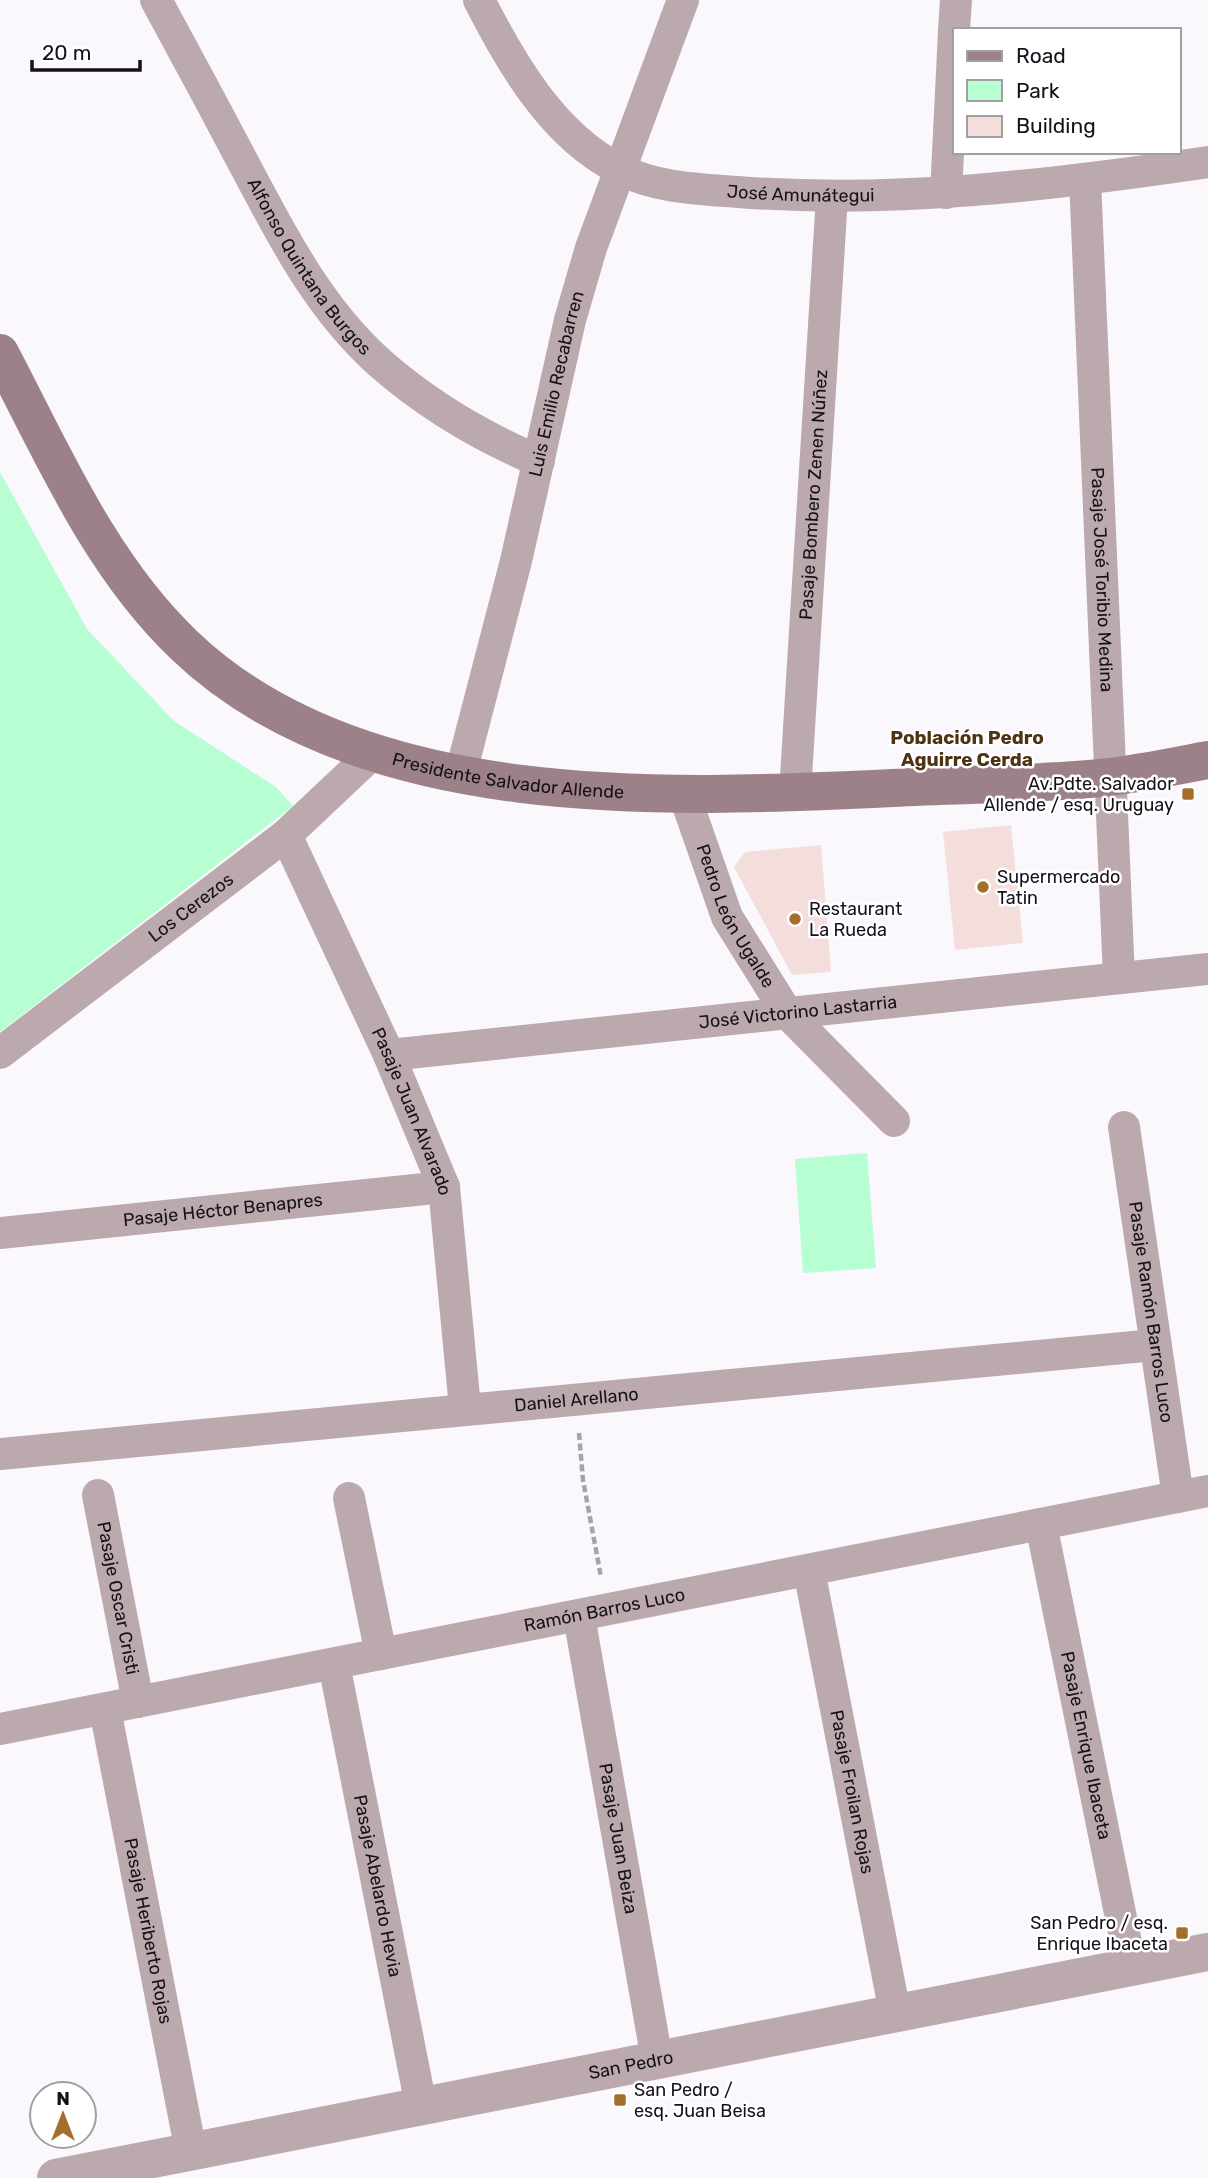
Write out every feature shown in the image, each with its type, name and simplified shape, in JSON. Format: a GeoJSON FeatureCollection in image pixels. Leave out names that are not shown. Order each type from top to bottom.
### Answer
{"type":"FeatureCollection","features":[{"type":"Feature","properties":{"kind":"main road","name":"Presidente Salvador Allende"},"geometry":{"type":"LineString","coordinates":[[0,353],[85,514],[132,587],[158,618],[210,667],[254,698],[303,724],[374,752],[460,776],[557,788],[795,793],[1110,777],[1208,760]]}},
{"type":"Feature","properties":{"kind":"street","name":"Alfonso Quintana Burgos"},"geometry":{"type":"LineString","coordinates":[[156,0],[290,250],[343,324],[380,362],[420,396],[457,422],[539,461]]}},
{"type":"Feature","properties":{"kind":"street","name":"José Amunátegui"},"geometry":{"type":"LineString","coordinates":[[479,0],[530,86],[575,139],[619,170],[663,185],[832,196],[946,193],[1085,179],[1208,162]]}},
{"type":"Feature","properties":{"kind":"street","name":"Luis Emilio Recabarren"},"geometry":{"type":"LineString","coordinates":[[460,776],[539,461],[570,320],[619,170],[683,0]]}},
{"type":"Feature","properties":{"kind":"street"},"geometry":{"type":"LineString","coordinates":[[954,28],[956,0]]}},
{"type":"Feature","properties":{"kind":"street"},"geometry":{"type":"LineString","coordinates":[[946,193],[953,51]]}},
{"type":"Feature","properties":{"kind":"street","name":"Pasaje José Toribio Medina"},"geometry":{"type":"LineString","coordinates":[[1085,179],[1119,978]]}},
{"type":"Feature","properties":{"kind":"street","name":"Pasaje Bombero Zenen Núñez"},"geometry":{"type":"LineString","coordinates":[[795,793],[832,196]]}},
{"type":"Feature","properties":{"kind":"street","name":"Los Cerezos"},"geometry":{"type":"LineString","coordinates":[[0,1053],[286,835],[374,752]]}},
{"type":"Feature","properties":{"kind":"street","name":"Pedro León Ugalde"},"geometry":{"type":"LineString","coordinates":[[683,791],[727,917],[787,1013],[894,1121]]}},
{"type":"Feature","properties":{"kind":"street","name":"Pasaje Juan Alvarado"},"geometry":{"type":"LineString","coordinates":[[286,835],[389,1055],[444,1187],[466,1408]]}},
{"type":"Feature","properties":{"kind":"street","name":"José Victorino Lastarria"},"geometry":{"type":"LineString","coordinates":[[389,1055],[1208,970]]}},
{"type":"Feature","properties":{"kind":"street","name":"Pasaje Ramón Barros Luco"},"geometry":{"type":"LineString","coordinates":[[1124,1127],[1155,1345],[1193,1494]]}},
{"type":"Feature","properties":{"kind":"street","name":"Pasaje Héctor Benapres"},"geometry":{"type":"LineString","coordinates":[[0,1233],[444,1187]]}},
{"type":"Feature","properties":{"kind":"street","name":"Daniel Arellano"},"geometry":{"type":"LineString","coordinates":[[0,1454],[1155,1345]]}},
{"type":"Feature","properties":{"kind":"street","name":"Ramón Barros Luco"},"geometry":{"type":"LineString","coordinates":[[0,1729],[1193,1494]]}},
{"type":"Feature","properties":{"kind":"street","name":"Pasaje Oscar Cristi"},"geometry":{"type":"LineString","coordinates":[[98,1495],[138,1702]]}},
{"type":"Feature","properties":{"kind":"street"},"geometry":{"type":"LineString","coordinates":[[349,1498],[380,1654]]}},
{"type":"Feature","properties":{"kind":"street","name":"Pasaje Enrique Ibaceta"},"geometry":{"type":"LineString","coordinates":[[1041,1524],[1131,1967]]}},
{"type":"Feature","properties":{"kind":"street","name":"Pasaje Froilan Rojas"},"geometry":{"type":"LineString","coordinates":[[809,1570],[895,2013]]}},
{"type":"Feature","properties":{"kind":"street","name":"Pasaje Juan Beiza"},"geometry":{"type":"LineString","coordinates":[[579,1616],[657,2060]]}},
{"type":"Feature","properties":{"kind":"street","name":"Pasaje Abelardo Hevia"},"geometry":{"type":"LineString","coordinates":[[334,1664],[421,2106]]}},
{"type":"Feature","properties":{"kind":"street","name":"Pasaje Heriberto Rojas"},"geometry":{"type":"LineString","coordinates":[[105,1709],[191,2152]]}},
{"type":"Feature","properties":{"kind":"street","name":"San Pedro"},"geometry":{"type":"LineString","coordinates":[[56,2178],[1208,1952]]}},
{"type":"Feature","properties":{"kind":"path"},"geometry":{"type":"LineString","coordinates":[[578,1422],[594,1551],[610,1610]]}},
{"type":"Feature","properties":{"kind":"green space"},"geometry":{"type":"Polygon","coordinates":[[[0,472],[87,629],[174,721],[276,787],[293,806],[0,1032],[0,472]]]}},
{"type":"Feature","properties":{"kind":"green space"},"geometry":{"type":"Polygon","coordinates":[[[867,1153],[876,1268],[803,1273],[795,1159],[867,1153]]]}},
{"type":"Feature","properties":{"kind":"building","name":"Supermercado Tatin"},"geometry":{"type":"Polygon","coordinates":[[[1011,825],[1023,943],[955,950],[943,832],[1011,825]]]}},
{"type":"Feature","properties":{"kind":"building","name":"Restaurant La Rueda"},"geometry":{"type":"Polygon","coordinates":[[[821,845],[831,972],[792,975],[734,867],[745,852],[821,845]]]}},
{"type":"Feature","properties":{"kind":"place","name":"Av.Pdte. Salvador Allende / esq. Uruguay"},"geometry":{"type":"Point","coordinates":[1188,794]}},
{"type":"Feature","properties":{"kind":"place","name":"Supermercado Tatin"},"geometry":{"type":"Point","coordinates":[983,887]}},
{"type":"Feature","properties":{"kind":"place","name":"Restaurant La Rueda"},"geometry":{"type":"Point","coordinates":[795,919]}},
{"type":"Feature","properties":{"kind":"place","name":"San Pedro / esq. Enrique Ibaceta"},"geometry":{"type":"Point","coordinates":[1182,1933]}},
{"type":"Feature","properties":{"kind":"place","name":"San Pedro / esq. Juan Beisa"},"geometry":{"type":"Point","coordinates":[620,2100]}},
{"type":"Feature","properties":{"kind":"district","name":"Población Pedro Aguirre Cerda"},"geometry":{"type":"Point","coordinates":[967,748]}}]}
